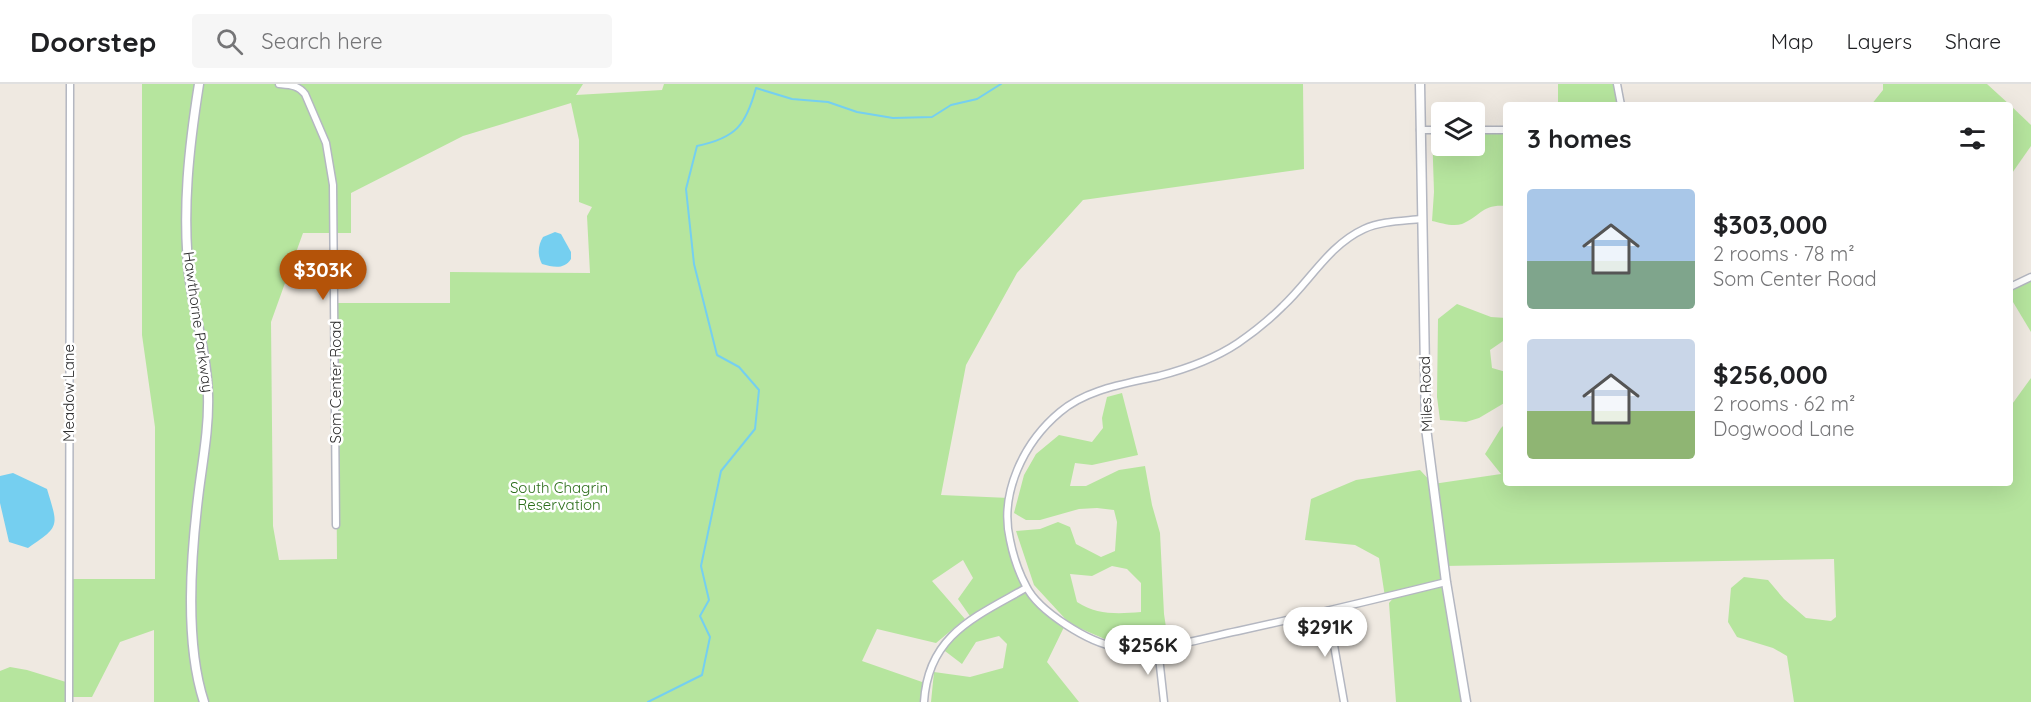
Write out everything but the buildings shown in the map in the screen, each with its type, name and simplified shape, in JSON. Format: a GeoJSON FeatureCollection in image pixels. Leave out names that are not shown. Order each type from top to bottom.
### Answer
{"type":"FeatureCollection","features":[{"type":"Feature","properties":{"kind":"main road","name":"Hawthorne Parkway"},"geometry":{"type":"LineString","coordinates":[[199,84],[188,164],[186,228],[192,294],[207,372],[208,396],[207,426],[196,520],[191,628],[204,702]]}},
{"type":"Feature","properties":{"kind":"main road","name":"Miles Road"},"geometry":{"type":"LineString","coordinates":[[1419,84],[1426,428],[1446,582],[1466,702]]}},
{"type":"Feature","properties":{"kind":"street","name":"Meadow Lane"},"geometry":{"type":"LineString","coordinates":[[69,702],[70,84]]}},
{"type":"Feature","properties":{"kind":"street","name":"Som Center Road"},"geometry":{"type":"LineString","coordinates":[[279,84],[294,85],[301,88],[305,94],[326,143],[331,166],[335,308],[336,525]]}},
{"type":"Feature","properties":{"kind":"street"},"geometry":{"type":"LineString","coordinates":[[1617,84],[1620,102]]}},
{"type":"Feature","properties":{"kind":"street"},"geometry":{"type":"LineString","coordinates":[[1420,130],[1431,130]]}},
{"type":"Feature","properties":{"kind":"street"},"geometry":{"type":"LineString","coordinates":[[1485,130],[1503,130]]}},
{"type":"Feature","properties":{"kind":"street"},"geometry":{"type":"LineString","coordinates":[[1421,219],[1366,228],[1344,240],[1284,306],[1254,333],[1209,359],[1162,375],[1114,386],[1085,397],[1061,410],[1029,446],[1010,490],[1007,514],[1010,540],[1026,588],[1065,625],[1091,640],[1117,647],[1158,648],[1328,611],[1446,582]]}},
{"type":"Feature","properties":{"kind":"street"},"geometry":{"type":"LineString","coordinates":[[2013,286],[2031,277]]}},
{"type":"Feature","properties":{"kind":"street"},"geometry":{"type":"LineString","coordinates":[[924,702],[925,683],[931,665],[941,648],[965,622],[1026,588]]}},
{"type":"Feature","properties":{"kind":"street"},"geometry":{"type":"LineString","coordinates":[[1328,611],[1344,702]]}},
{"type":"Feature","properties":{"kind":"street"},"geometry":{"type":"LineString","coordinates":[[1158,648],[1164,702]]}},
{"type":"Feature","properties":{"kind":"green space","name":"South Chagrin Reservation"},"geometry":{"type":"Polygon","coordinates":[[[142,84],[583,84],[576,95],[662,90],[664,84],[1303,84],[1304,169],[1083,200],[1017,273],[966,365],[941,495],[1009,498],[1010,540],[1026,588],[1065,625],[1047,662],[1079,702],[931,702],[934,672],[970,677],[1003,668],[1007,644],[999,636],[976,642],[962,664],[941,648],[972,619],[958,599],[973,578],[963,560],[932,581],[965,619],[936,643],[877,629],[862,661],[925,683],[924,702],[154,702],[154,630],[120,642],[92,697],[69,697],[69,579],[155,579],[155,427],[142,335],[142,84]],[[571,103],[463,136],[351,193],[351,233],[303,233],[271,322],[273,526],[279,560],[337,559],[335,303],[450,303],[450,272],[590,273],[587,216],[592,207],[579,202],[579,140],[571,103]]]}},
{"type":"Feature","properties":{"kind":"green space"},"geometry":{"type":"Polygon","coordinates":[[[1558,84],[1617,84],[1618,102],[1558,102],[1558,84]]]}},
{"type":"Feature","properties":{"kind":"green space"},"geometry":{"type":"Polygon","coordinates":[[[1883,84],[1987,84],[2007,102],[1873,102],[1883,90],[1883,84]]]}},
{"type":"Feature","properties":{"kind":"green space"},"geometry":{"type":"Polygon","coordinates":[[[2013,108],[2031,125],[2031,146],[2013,172],[2013,108]]]}},
{"type":"Feature","properties":{"kind":"green space"},"geometry":{"type":"Polygon","coordinates":[[[1485,130],[1503,130],[1503,206],[1487,209],[1458,225],[1432,221],[1433,156],[1485,156],[1485,130]]]}},
{"type":"Feature","properties":{"kind":"green space"},"geometry":{"type":"Polygon","coordinates":[[[2031,277],[2031,332],[2013,302],[2013,286],[2031,277]]]}},
{"type":"Feature","properties":{"kind":"green space"},"geometry":{"type":"Polygon","coordinates":[[[1457,304],[1491,317],[1503,318],[1503,341],[1490,350],[1492,368],[1503,371],[1503,404],[1479,418],[1466,422],[1440,420],[1437,397],[1438,319],[1457,304]]]}},
{"type":"Feature","properties":{"kind":"green space"},"geometry":{"type":"Polygon","coordinates":[[[2031,378],[2031,702],[1794,702],[1787,656],[1773,648],[1737,637],[1728,622],[1731,588],[1744,577],[1768,580],[1784,599],[1806,618],[1831,621],[1836,617],[1834,559],[1444,566],[1466,702],[1396,702],[1389,603],[1396,595],[1385,597],[1379,558],[1355,545],[1305,540],[1311,499],[1356,480],[1420,470],[1433,484],[1501,474],[1485,454],[1503,426],[1503,486],[2013,486],[2013,403],[2031,378]]]}},
{"type":"Feature","properties":{"kind":"green space"},"geometry":{"type":"Polygon","coordinates":[[[1122,393],[1138,455],[1092,465],[1075,463],[1070,486],[1086,486],[1119,470],[1145,466],[1160,533],[1167,634],[1163,642],[1153,644],[1147,633],[1138,628],[1126,630],[1132,640],[1114,643],[1070,624],[1034,585],[1016,531],[1040,529],[1058,522],[1070,527],[1076,544],[1101,557],[1115,551],[1117,522],[1114,510],[1079,509],[1040,520],[1026,520],[1014,513],[1024,475],[1036,454],[1059,435],[1092,442],[1103,428],[1102,418],[1107,397],[1122,393]],[[1112,566],[1092,576],[1070,574],[1077,602],[1108,613],[1141,612],[1141,583],[1127,569],[1112,566]]]}},
{"type":"Feature","properties":{"kind":"green space"},"geometry":{"type":"Polygon","coordinates":[[[10,667],[66,682],[65,702],[0,702],[0,671],[10,667]]]}},
{"type":"Feature","properties":{"kind":"water"},"geometry":{"type":"Polygon","coordinates":[[[555,232],[561,234],[571,252],[571,259],[565,265],[558,267],[542,264],[539,254],[543,237],[555,232]]]}},
{"type":"Feature","properties":{"kind":"water"},"geometry":{"type":"Polygon","coordinates":[[[13,473],[47,489],[55,518],[54,524],[46,535],[28,548],[9,542],[0,503],[0,476],[13,473]]]}},
{"type":"Feature","properties":{"kind":"waterway"},"geometry":{"type":"LineString","coordinates":[[648,702],[702,675],[710,637],[700,616],[709,600],[701,566],[721,471],[755,429],[759,390],[739,367],[717,355],[694,264],[686,189],[697,146],[721,139],[737,128],[748,112],[756,88],[792,99],[828,102],[857,112],[893,118],[932,117],[951,105],[977,99],[1001,84]]}}]}
